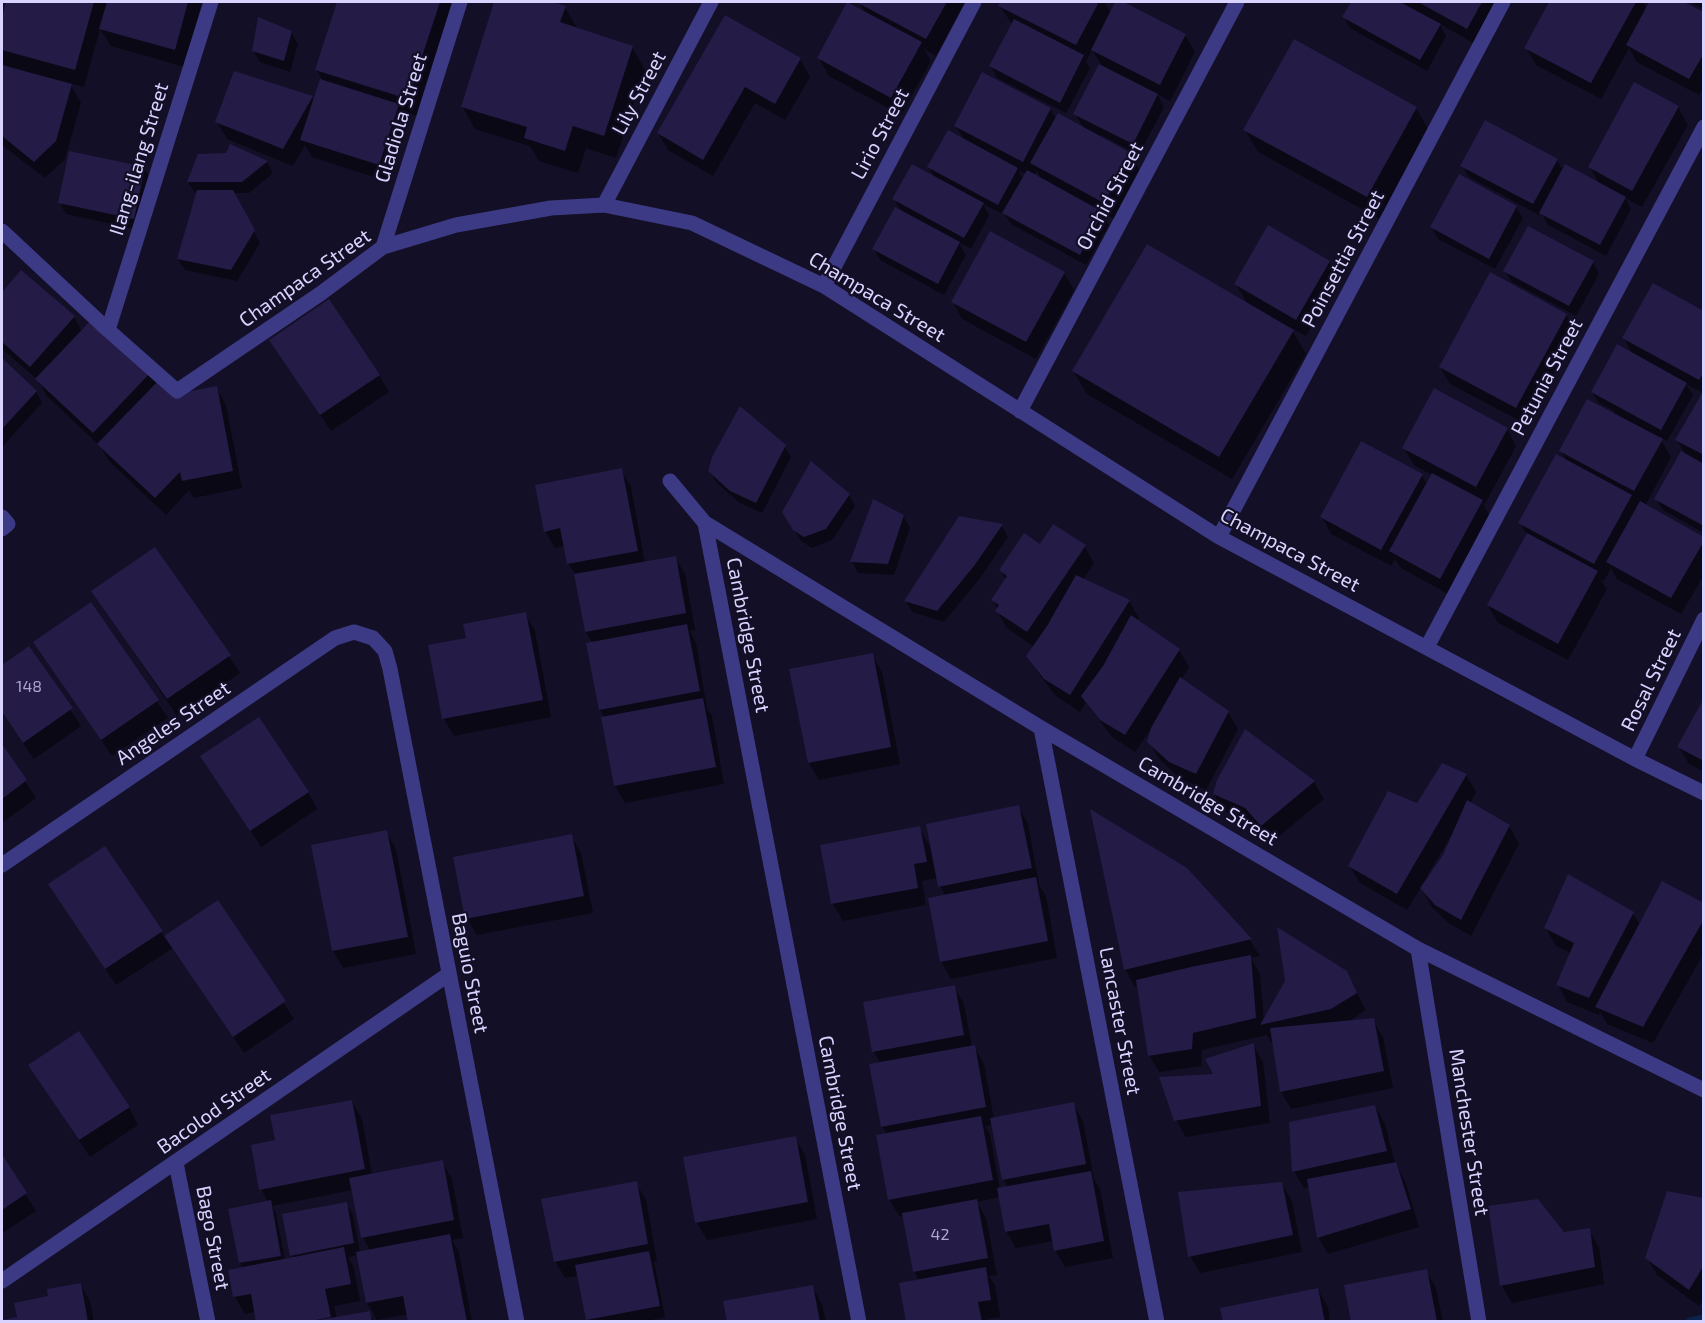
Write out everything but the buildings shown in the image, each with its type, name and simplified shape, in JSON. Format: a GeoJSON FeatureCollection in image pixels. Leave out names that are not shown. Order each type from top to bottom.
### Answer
{"type":"FeatureCollection","features":[{"type":"Feature","properties":{"kind":"street","name":"Ilang-ilang Street"},"geometry":{"type":"LineString","coordinates":[[108,330],[211,2]]}},
{"type":"Feature","properties":{"kind":"street","name":"Gladiola Street"},"geometry":{"type":"LineString","coordinates":[[383,247],[460,2]]}},
{"type":"Feature","properties":{"kind":"street","name":"Lily Street"},"geometry":{"type":"LineString","coordinates":[[604,205],[711,2]]}},
{"type":"Feature","properties":{"kind":"street","name":"Lirio Street"},"geometry":{"type":"LineString","coordinates":[[824,286],[974,2]]}},
{"type":"Feature","properties":{"kind":"street","name":"Orchid Street"},"geometry":{"type":"LineString","coordinates":[[1020,411],[1237,2]]}},
{"type":"Feature","properties":{"kind":"street","name":"Poinsettia Street"},"geometry":{"type":"LineString","coordinates":[[1219,537],[1503,2]]}},
{"type":"Feature","properties":{"kind":"street","name":"Petunia Street"},"geometry":{"type":"LineString","coordinates":[[1427,646],[1704,127]]}},
{"type":"Feature","properties":{"kind":"street","name":"Champaca Street"},"geometry":{"type":"LineString","coordinates":[[2,231],[177,391],[320,294],[383,247],[456,225],[551,208],[604,205],[692,223],[824,286],[1219,537],[1635,759],[1704,793]]}},
{"type":"Feature","properties":{"kind":"street","name":"Cambridge Street"},"geometry":{"type":"LineString","coordinates":[[670,481],[705,523],[1041,728],[1418,949],[1704,1090]]}},
{"type":"Feature","properties":{"kind":"street","name":"Cambridge Street"},"geometry":{"type":"LineString","coordinates":[[705,523],[859,1322]]}},
{"type":"Feature","properties":{"kind":"street","name":"Rosal Street"},"geometry":{"type":"LineString","coordinates":[[1635,759],[1704,619]]}},
{"type":"Feature","properties":{"kind":"street","name":"Angeles Street"},"geometry":{"type":"LineString","coordinates":[[2,865],[335,638],[354,632],[373,638]]}},
{"type":"Feature","properties":{"kind":"street","name":"Baguio Street"},"geometry":{"type":"LineString","coordinates":[[373,638],[385,651],[390,669],[517,1322]]}},
{"type":"Feature","properties":{"kind":"street","name":"Lancaster Street"},"geometry":{"type":"LineString","coordinates":[[1041,728],[1157,1322]]}},
{"type":"Feature","properties":{"kind":"street","name":"Manchester Street"},"geometry":{"type":"LineString","coordinates":[[1418,949],[1479,1322]]}},
{"type":"Feature","properties":{"kind":"street","name":"Bacolod Street"},"geometry":{"type":"LineString","coordinates":[[2,1281],[449,974]]}},
{"type":"Feature","properties":{"kind":"street","name":"Bago Street"},"geometry":{"type":"LineString","coordinates":[[176,1163],[208,1322]]}},
{"type":"Feature","properties":{"kind":"waterway"},"geometry":{"type":"LineString","coordinates":[[1690,1322],[1704,1319]]}}]}
